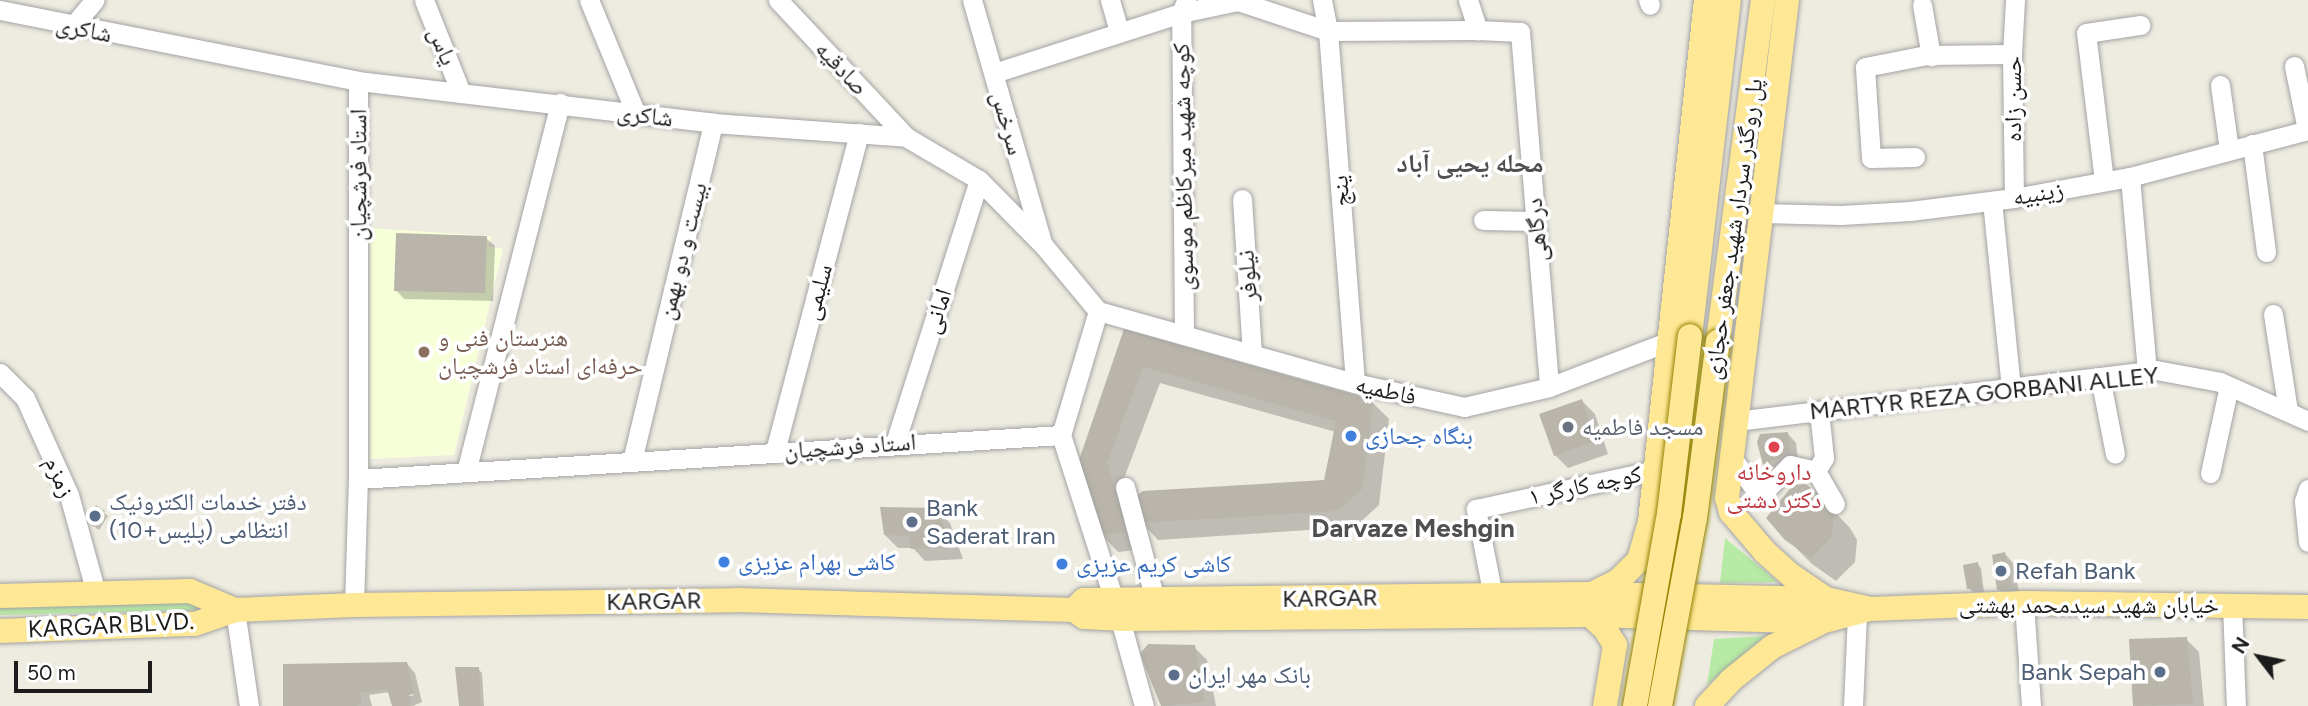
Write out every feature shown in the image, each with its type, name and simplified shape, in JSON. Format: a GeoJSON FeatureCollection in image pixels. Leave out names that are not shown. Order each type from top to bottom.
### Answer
{"type":"FeatureCollection","features":[{"type":"Feature","properties":{"kind":"main road"},"geometry":{"type":"LineString","coordinates":[[1605,706],[1615,645],[1591,605],[1639,560],[1650,522],[1681,338],[1706,0]]}},
{"type":"Feature","properties":{"kind":"main road","name":"پل روگذر سردار شهید جعفر حجازی"},"geometry":{"type":"LineString","coordinates":[[1635,706],[1669,514],[1681,338],[1729,0]]}},
{"type":"Feature","properties":{"kind":"main road","name":"پل روگذر سردار شهید جعفر حجازی"},"geometry":{"type":"LineString","coordinates":[[1660,706],[1695,518],[1763,0]]}},
{"type":"Feature","properties":{"kind":"main road"},"geometry":{"type":"LineString","coordinates":[[1707,706],[1731,680],[1824,610],[1765,552],[1731,512],[1727,498],[1787,0]]}},
{"type":"Feature","properties":{"kind":"main road"},"geometry":{"type":"LineString","coordinates":[[1681,338],[1702,350],[1745,346]]}},
{"type":"Feature","properties":{"kind":"main road","name":"KARGAR BLVD."},"geometry":{"type":"LineString","coordinates":[[0,596],[190,591],[235,610]]}},
{"type":"Feature","properties":{"kind":"main road","name":"KARGAR"},"geometry":{"type":"LineString","coordinates":[[235,610],[354,605],[737,600],[1074,610],[1084,617],[1155,600],[1493,596],[1591,605]]}},
{"type":"Feature","properties":{"kind":"main road","name":"خیابان شهید سیدمحمد بهشتی"},"geometry":{"type":"LineString","coordinates":[[1591,605],[1864,611],[2024,603],[2308,607]]}},
{"type":"Feature","properties":{"kind":"main road","name":"KARGAR"},"geometry":{"type":"LineString","coordinates":[[1117,609],[1591,605]]}},
{"type":"Feature","properties":{"kind":"main road","name":"KARGAR BLVD."},"geometry":{"type":"LineString","coordinates":[[0,631],[195,624],[235,610]]}},
{"type":"Feature","properties":{"kind":"main road"},"geometry":{"type":"LineString","coordinates":[[1611,706],[1623,697],[1636,693],[1650,694],[1671,706]]}},
{"type":"Feature","properties":{"kind":"street"},"geometry":{"type":"LineString","coordinates":[[72,27],[94,0]]}},
{"type":"Feature","properties":{"kind":"street","name":"یاس"},"geometry":{"type":"LineString","coordinates":[[424,0],[461,93]]}},
{"type":"Feature","properties":{"kind":"street"},"geometry":{"type":"LineString","coordinates":[[589,0],[636,114]]}},
{"type":"Feature","properties":{"kind":"street","name":"صادقیه"},"geometry":{"type":"LineString","coordinates":[[778,0],[906,137]]}},
{"type":"Feature","properties":{"kind":"street","name":"سرخس"},"geometry":{"type":"LineString","coordinates":[[972,0],[1044,246]]}},
{"type":"Feature","properties":{"kind":"street"},"geometry":{"type":"LineString","coordinates":[[1111,0],[1119,32]]}},
{"type":"Feature","properties":{"kind":"street","name":"ینج"},"geometry":{"type":"LineString","coordinates":[[1322,0],[1328,31],[1355,383]]}},
{"type":"Feature","properties":{"kind":"street"},"geometry":{"type":"LineString","coordinates":[[994,73],[1119,32],[1184,6],[1238,1],[1328,31],[1478,30],[1468,0]]}},
{"type":"Feature","properties":{"kind":"street","name":"حسن زاده"},"geometry":{"type":"LineString","coordinates":[[2014,198],[2012,54],[2015,0]]}},
{"type":"Feature","properties":{"kind":"street"},"geometry":{"type":"LineString","coordinates":[[1922,5],[1931,55]]}},
{"type":"Feature","properties":{"kind":"street","name":"کوچه شهید میرکاظم موسوی"},"geometry":{"type":"LineString","coordinates":[[1184,6],[1184,335]]}},
{"type":"Feature","properties":{"kind":"street","name":"شاکری"},"geometry":{"type":"LineString","coordinates":[[0,10],[72,27],[358,81],[713,123],[906,137],[979,180],[1044,246],[1098,311]]}},
{"type":"Feature","properties":{"kind":"street"},"geometry":{"type":"LineString","coordinates":[[2104,181],[2086,33],[2140,25]]}},
{"type":"Feature","properties":{"kind":"street","name":"درگاهی"},"geometry":{"type":"LineString","coordinates":[[1478,30],[1520,32],[1549,387]]}},
{"type":"Feature","properties":{"kind":"street"},"geometry":{"type":"LineString","coordinates":[[1915,157],[1871,158],[1865,67],[1931,55],[2012,54]]}},
{"type":"Feature","properties":{"kind":"street"},"geometry":{"type":"LineString","coordinates":[[2294,66],[2307,130]]}},
{"type":"Feature","properties":{"kind":"street","name":"استاد فرشچیان"},"geometry":{"type":"LineString","coordinates":[[354,605],[358,479],[358,81]]}},
{"type":"Feature","properties":{"kind":"street"},"geometry":{"type":"LineString","coordinates":[[2220,85],[2230,150]]}},
{"type":"Feature","properties":{"kind":"street"},"geometry":{"type":"LineString","coordinates":[[466,472],[560,103]]}},
{"type":"Feature","properties":{"kind":"street","name":"بیست و دو بهمن"},"geometry":{"type":"LineString","coordinates":[[632,461],[713,123]]}},
{"type":"Feature","properties":{"kind":"street","name":"زینبیه"},"geometry":{"type":"LineString","coordinates":[[1761,213],[1855,214],[2014,198],[2130,177],[2307,130]]}},
{"type":"Feature","properties":{"kind":"street","name":"سلیمی"},"geometry":{"type":"LineString","coordinates":[[775,451],[859,132]]}},
{"type":"Feature","properties":{"kind":"street"},"geometry":{"type":"LineString","coordinates":[[2252,144],[2266,252]]}},
{"type":"Feature","properties":{"kind":"street"},"geometry":{"type":"LineString","coordinates":[[2130,177],[2147,371]]}},
{"type":"Feature","properties":{"kind":"street","name":"امانی"},"geometry":{"type":"LineString","coordinates":[[895,443],[979,180]]}},
{"type":"Feature","properties":{"kind":"street","name":"نیلوفر"},"geometry":{"type":"LineString","coordinates":[[1242,199],[1252,354]]}},
{"type":"Feature","properties":{"kind":"street"},"geometry":{"type":"LineString","coordinates":[[1992,201],[2011,388]]}},
{"type":"Feature","properties":{"kind":"street"},"geometry":{"type":"LineString","coordinates":[[1483,220],[1535,221]]}},
{"type":"Feature","properties":{"kind":"street"},"geometry":{"type":"LineString","coordinates":[[1098,311],[1062,435],[1117,609],[1144,706]]}},
{"type":"Feature","properties":{"kind":"street","name":"فاطمیه"},"geometry":{"type":"LineString","coordinates":[[1098,311],[1355,383],[1464,407],[1549,387],[1681,338]]}},
{"type":"Feature","properties":{"kind":"street"},"geometry":{"type":"LineString","coordinates":[[2273,314],[2288,411]]}},
{"type":"Feature","properties":{"kind":"street","name":"MARTYR REZA GORBANI ALLEY"},"geometry":{"type":"LineString","coordinates":[[1736,421],[2156,370],[2229,386],[2308,421]]}},
{"type":"Feature","properties":{"kind":"street","name":"زمزم"},"geometry":{"type":"LineString","coordinates":[[0,373],[25,398],[69,495],[96,593]]}},
{"type":"Feature","properties":{"kind":"street"},"geometry":{"type":"LineString","coordinates":[[2100,377],[2115,454]]}},
{"type":"Feature","properties":{"kind":"street"},"geometry":{"type":"LineString","coordinates":[[2210,473],[2229,386]]}},
{"type":"Feature","properties":{"kind":"street"},"geometry":{"type":"LineString","coordinates":[[1816,471],[1824,458],[1819,411]]}},
{"type":"Feature","properties":{"kind":"street","name":"استاد فرشچیان"},"geometry":{"type":"LineString","coordinates":[[358,479],[895,443],[1062,435]]}},
{"type":"Feature","properties":{"kind":"street"},"geometry":{"type":"LineString","coordinates":[[1732,458],[1759,496],[1790,465],[1816,471],[1835,504]]}},
{"type":"Feature","properties":{"kind":"street","name":"کوچه کارگر ۱"},"geometry":{"type":"LineString","coordinates":[[1493,596],[1476,509],[1657,470]]}},
{"type":"Feature","properties":{"kind":"street"},"geometry":{"type":"LineString","coordinates":[[1125,487],[1155,600]]}},
{"type":"Feature","properties":{"kind":"street"},"geometry":{"type":"LineString","coordinates":[[2308,489],[2304,501],[2308,541]]}},
{"type":"Feature","properties":{"kind":"street"},"geometry":{"type":"LineString","coordinates":[[2024,603],[2031,706]]}},
{"type":"Feature","properties":{"kind":"street"},"geometry":{"type":"LineString","coordinates":[[2232,604],[2236,706]]}},
{"type":"Feature","properties":{"kind":"street"},"geometry":{"type":"LineString","coordinates":[[235,610],[249,706]]}},
{"type":"Feature","properties":{"kind":"street"},"geometry":{"type":"LineString","coordinates":[[1853,706],[1864,611]]}},
{"type":"Feature","properties":{"kind":"shaded area","name":"هنرستان فنی و حرفه‌ای استاد فرشچیان"},"geometry":{"type":"Polygon","coordinates":[[[370,228],[492,236],[488,246],[503,249],[454,455],[370,459],[370,228]]]}},
{"type":"Feature","properties":{"kind":"green space"},"geometry":{"type":"Polygon","coordinates":[[[1725,538],[1778,582],[1720,583],[1725,538]]]}},
{"type":"Feature","properties":{"kind":"green space"},"geometry":{"type":"Polygon","coordinates":[[[195,599],[207,606],[196,610],[0,615],[0,604],[195,599]]]}},
{"type":"Feature","properties":{"kind":"green space"},"geometry":{"type":"Polygon","coordinates":[[[1765,636],[1707,685],[1714,639],[1765,636]]]}},
{"type":"Feature","properties":{"kind":"building"},"geometry":{"type":"Polygon","coordinates":[[[396,233],[487,236],[485,293],[394,291],[396,233]]]}},
{"type":"Feature","properties":{"kind":"building","name":"بنگاه جحازی"},"geometry":{"type":"Polygon","coordinates":[[[1124,329],[1373,400],[1363,488],[1337,511],[1139,523],[1136,496],[1143,491],[1324,480],[1336,421],[1143,367],[1107,463],[1129,532],[1099,535],[1079,460],[1124,329]]]}},
{"type":"Feature","properties":{"kind":"building","name":"مسجد فاطمیه"},"geometry":{"type":"Polygon","coordinates":[[[1582,399],[1596,441],[1554,456],[1539,414],[1582,399]]]}},
{"type":"Feature","properties":{"kind":"building","name":"داروخانه دکتر دشتی"},"geometry":{"type":"Polygon","coordinates":[[[1788,432],[1790,453],[1763,465],[1757,442],[1760,434],[1788,432]]]}},
{"type":"Feature","properties":{"kind":"building"},"geometry":{"type":"Polygon","coordinates":[[[1806,484],[1827,501],[1834,514],[1832,537],[1811,558],[1785,540],[1766,518],[1793,485],[1806,484]]]}},
{"type":"Feature","properties":{"kind":"building","name":"دفتر خدمات الکترونیک انتظامی (پلیس+10)"},"geometry":{"type":"Polygon","coordinates":[[[96,505],[105,511],[94,527],[85,521],[96,505]]]}},
{"type":"Feature","properties":{"kind":"building","name":"Bank Saderat Iran"},"geometry":{"type":"Polygon","coordinates":[[[880,507],[937,508],[952,547],[911,549],[910,536],[884,535],[880,507]]]}},
{"type":"Feature","properties":{"kind":"building","name":"Refah Bank"},"geometry":{"type":"Polygon","coordinates":[[[2005,552],[2012,587],[1997,590],[1992,555],[2005,552]]]}},
{"type":"Feature","properties":{"kind":"building"},"geometry":{"type":"Polygon","coordinates":[[[1978,562],[1982,589],[1967,589],[1963,565],[1978,562]]]}},
{"type":"Feature","properties":{"kind":"building","name":"Bank Sepah"},"geometry":{"type":"Polygon","coordinates":[[[2187,637],[2193,704],[2133,706],[2129,639],[2187,637]]]}},
{"type":"Feature","properties":{"kind":"building","name":"بانک مهر ایران"},"geometry":{"type":"Polygon","coordinates":[[[1148,644],[1195,645],[1205,702],[1161,706],[1140,654],[1148,644]]]}},
{"type":"Feature","properties":{"kind":"building"},"geometry":{"type":"Polygon","coordinates":[[[407,662],[414,694],[409,695],[411,706],[392,706],[387,689],[360,692],[362,704],[356,706],[283,706],[283,664],[407,662]]]}},
{"type":"Feature","properties":{"kind":"building"},"geometry":{"type":"Polygon","coordinates":[[[455,667],[479,667],[481,706],[459,706],[455,667]]]}},
{"type":"Feature","properties":{"kind":"place","name":"هنرستان فنی و حرفه‌ای استاد فرشچیان"},"geometry":{"type":"Point","coordinates":[424,352]}},
{"type":"Feature","properties":{"kind":"place","name":"مسجد فاطمیه"},"geometry":{"type":"Point","coordinates":[1568,427]}},
{"type":"Feature","properties":{"kind":"place","name":"بنگاه جحازی"},"geometry":{"type":"Point","coordinates":[1351,436]}},
{"type":"Feature","properties":{"kind":"place","name":"داروخانه دکتر دشتی"},"geometry":{"type":"Point","coordinates":[1774,447]}},
{"type":"Feature","properties":{"kind":"place","name":"دفتر خدمات الکترونیک انتظامی (پلیس+10)"},"geometry":{"type":"Point","coordinates":[95,516]}},
{"type":"Feature","properties":{"kind":"place","name":"Bank Saderat Iran"},"geometry":{"type":"Point","coordinates":[912,522]}},
{"type":"Feature","properties":{"kind":"place","name":"کاشی بهرام عزیزی"},"geometry":{"type":"Point","coordinates":[724,562]}},
{"type":"Feature","properties":{"kind":"place","name":"کاشی کریم عزیزی"},"geometry":{"type":"Point","coordinates":[1062,564]}},
{"type":"Feature","properties":{"kind":"place","name":"Refah Bank"},"geometry":{"type":"Point","coordinates":[2001,571]}},
{"type":"Feature","properties":{"kind":"place","name":"Bank Sepah"},"geometry":{"type":"Point","coordinates":[2160,672]}},
{"type":"Feature","properties":{"kind":"place","name":"بانک مهر ایران"},"geometry":{"type":"Point","coordinates":[1174,675]}},
{"type":"Feature","properties":{"kind":"district","name":"محله یحیی آباد"},"geometry":{"type":"Point","coordinates":[1470,164]}},
{"type":"Feature","properties":{"kind":"district","name":"Darvaze Meshgin"},"geometry":{"type":"Point","coordinates":[1413,529]}}]}
